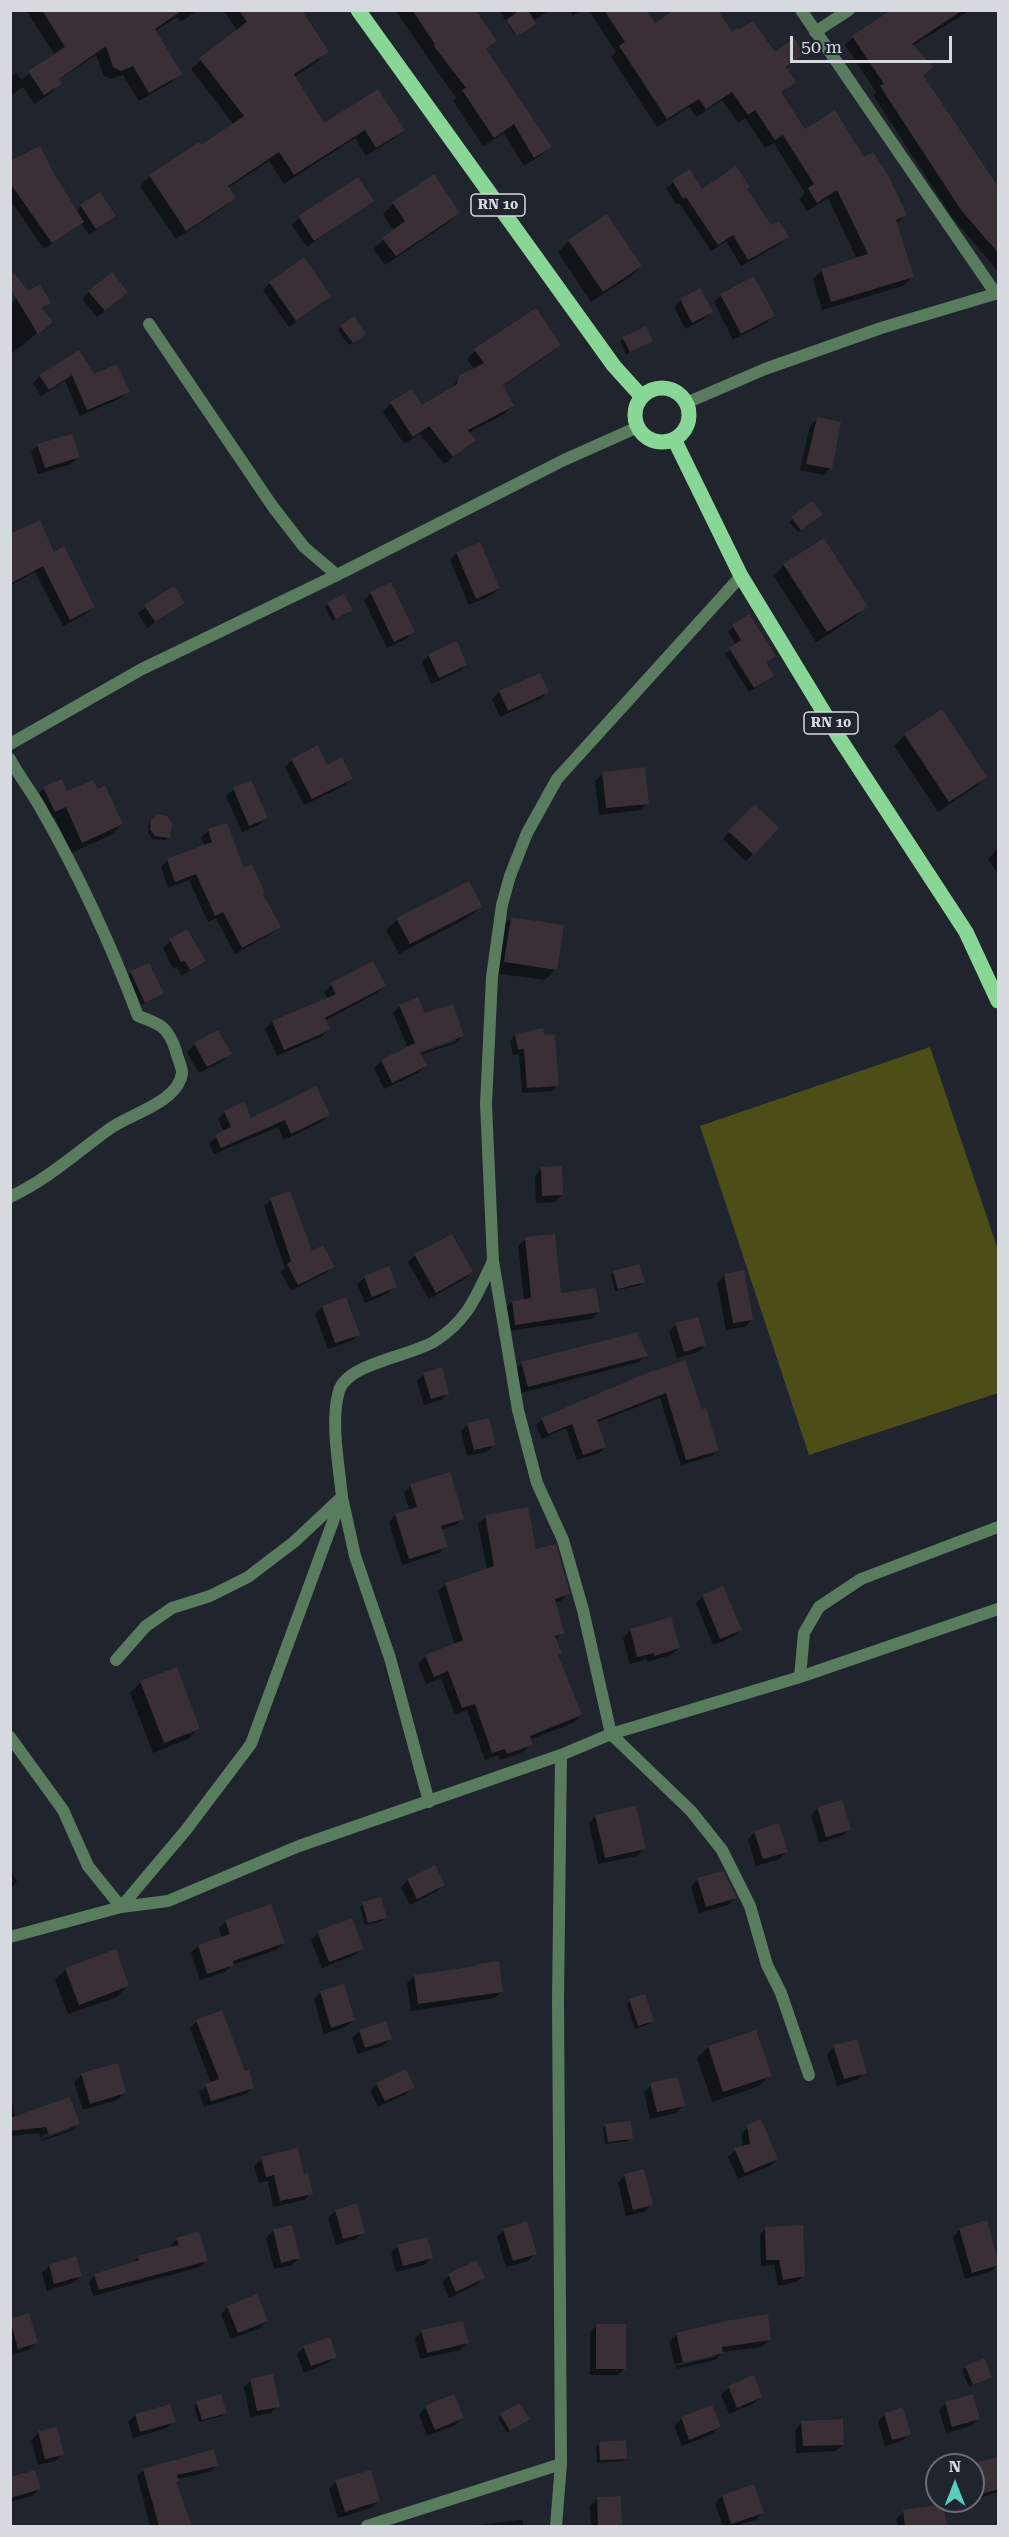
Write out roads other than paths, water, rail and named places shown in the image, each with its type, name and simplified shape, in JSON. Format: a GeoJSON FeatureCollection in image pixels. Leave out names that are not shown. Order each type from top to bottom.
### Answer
{"type":"FeatureCollection","features":[{"type":"Feature","properties":{"kind":"main road","name":"RN 10"},"geometry":{"type":"LineString","coordinates":[[358,10],[614,366],[642,397]]}},
{"type":"Feature","properties":{"kind":"main road"},"geometry":{"type":"LineString","coordinates":[[661,388],[671,389],[680,395],[686,404],[689,414],[687,424],[682,433],[674,439],[664,442],[653,440],[644,435],[638,427],[635,416],[637,406],[642,397],[650,391],[661,388]]}},
{"type":"Feature","properties":{"kind":"main road","name":"RN 10"},"geometry":{"type":"LineString","coordinates":[[674,439],[741,576],[840,739],[966,932],[999,1000]]}},
{"type":"Feature","properties":{"kind":"street"},"geometry":{"type":"LineString","coordinates":[[686,404],[765,369],[881,328],[998,294],[801,10]]}},
{"type":"Feature","properties":{"kind":"street"},"geometry":{"type":"LineString","coordinates":[[815,32],[849,10]]}},
{"type":"Feature","properties":{"kind":"street"},"geometry":{"type":"LineString","coordinates":[[149,324],[273,507],[304,548],[337,575]]}},
{"type":"Feature","properties":{"kind":"street"},"geometry":{"type":"LineString","coordinates":[[10,744],[142,669],[337,575],[564,460],[638,427]]}},
{"type":"Feature","properties":{"kind":"street"},"geometry":{"type":"LineString","coordinates":[[741,576],[557,779],[527,833],[510,876],[502,905],[492,977],[486,1104],[493,1261],[518,1410],[537,1483],[563,1540],[583,1610],[611,1734],[691,1811],[722,1850],[750,1906],[767,1965],[781,1993],[809,2075]]}},
{"type":"Feature","properties":{"kind":"street"},"geometry":{"type":"LineString","coordinates":[[10,759],[39,805],[66,855],[119,966],[138,1016],[161,1024],[171,1037],[182,1072],[175,1088],[154,1106],[111,1128],[40,1183],[10,1197]]}},
{"type":"Feature","properties":{"kind":"street"},"geometry":{"type":"LineString","coordinates":[[429,1802],[390,1658],[355,1556],[342,1497],[335,1412],[339,1389],[349,1377],[434,1342],[468,1313],[493,1261]]}},
{"type":"Feature","properties":{"kind":"street"},"geometry":{"type":"LineString","coordinates":[[116,1660],[146,1626],[172,1608],[210,1596],[248,1577],[294,1542],[342,1497]]}},
{"type":"Feature","properties":{"kind":"street"},"geometry":{"type":"LineString","coordinates":[[121,1907],[186,1830],[251,1744],[342,1497]]}},
{"type":"Feature","properties":{"kind":"street"},"geometry":{"type":"LineString","coordinates":[[800,1677],[804,1633],[819,1606],[861,1579],[999,1527]]}},
{"type":"Feature","properties":{"kind":"street"},"geometry":{"type":"LineString","coordinates":[[10,1937],[121,1907],[168,1901],[299,1845],[429,1802],[561,1755],[611,1734],[800,1677],[999,1609]]}},
{"type":"Feature","properties":{"kind":"street"},"geometry":{"type":"LineString","coordinates":[[10,1737],[63,1810],[88,1866],[121,1907]]}},
{"type":"Feature","properties":{"kind":"street"},"geometry":{"type":"LineString","coordinates":[[556,2526],[561,2464],[558,2000],[561,1755]]}},
{"type":"Feature","properties":{"kind":"street"},"geometry":{"type":"LineString","coordinates":[[367,2526],[561,2464]]}}]}
